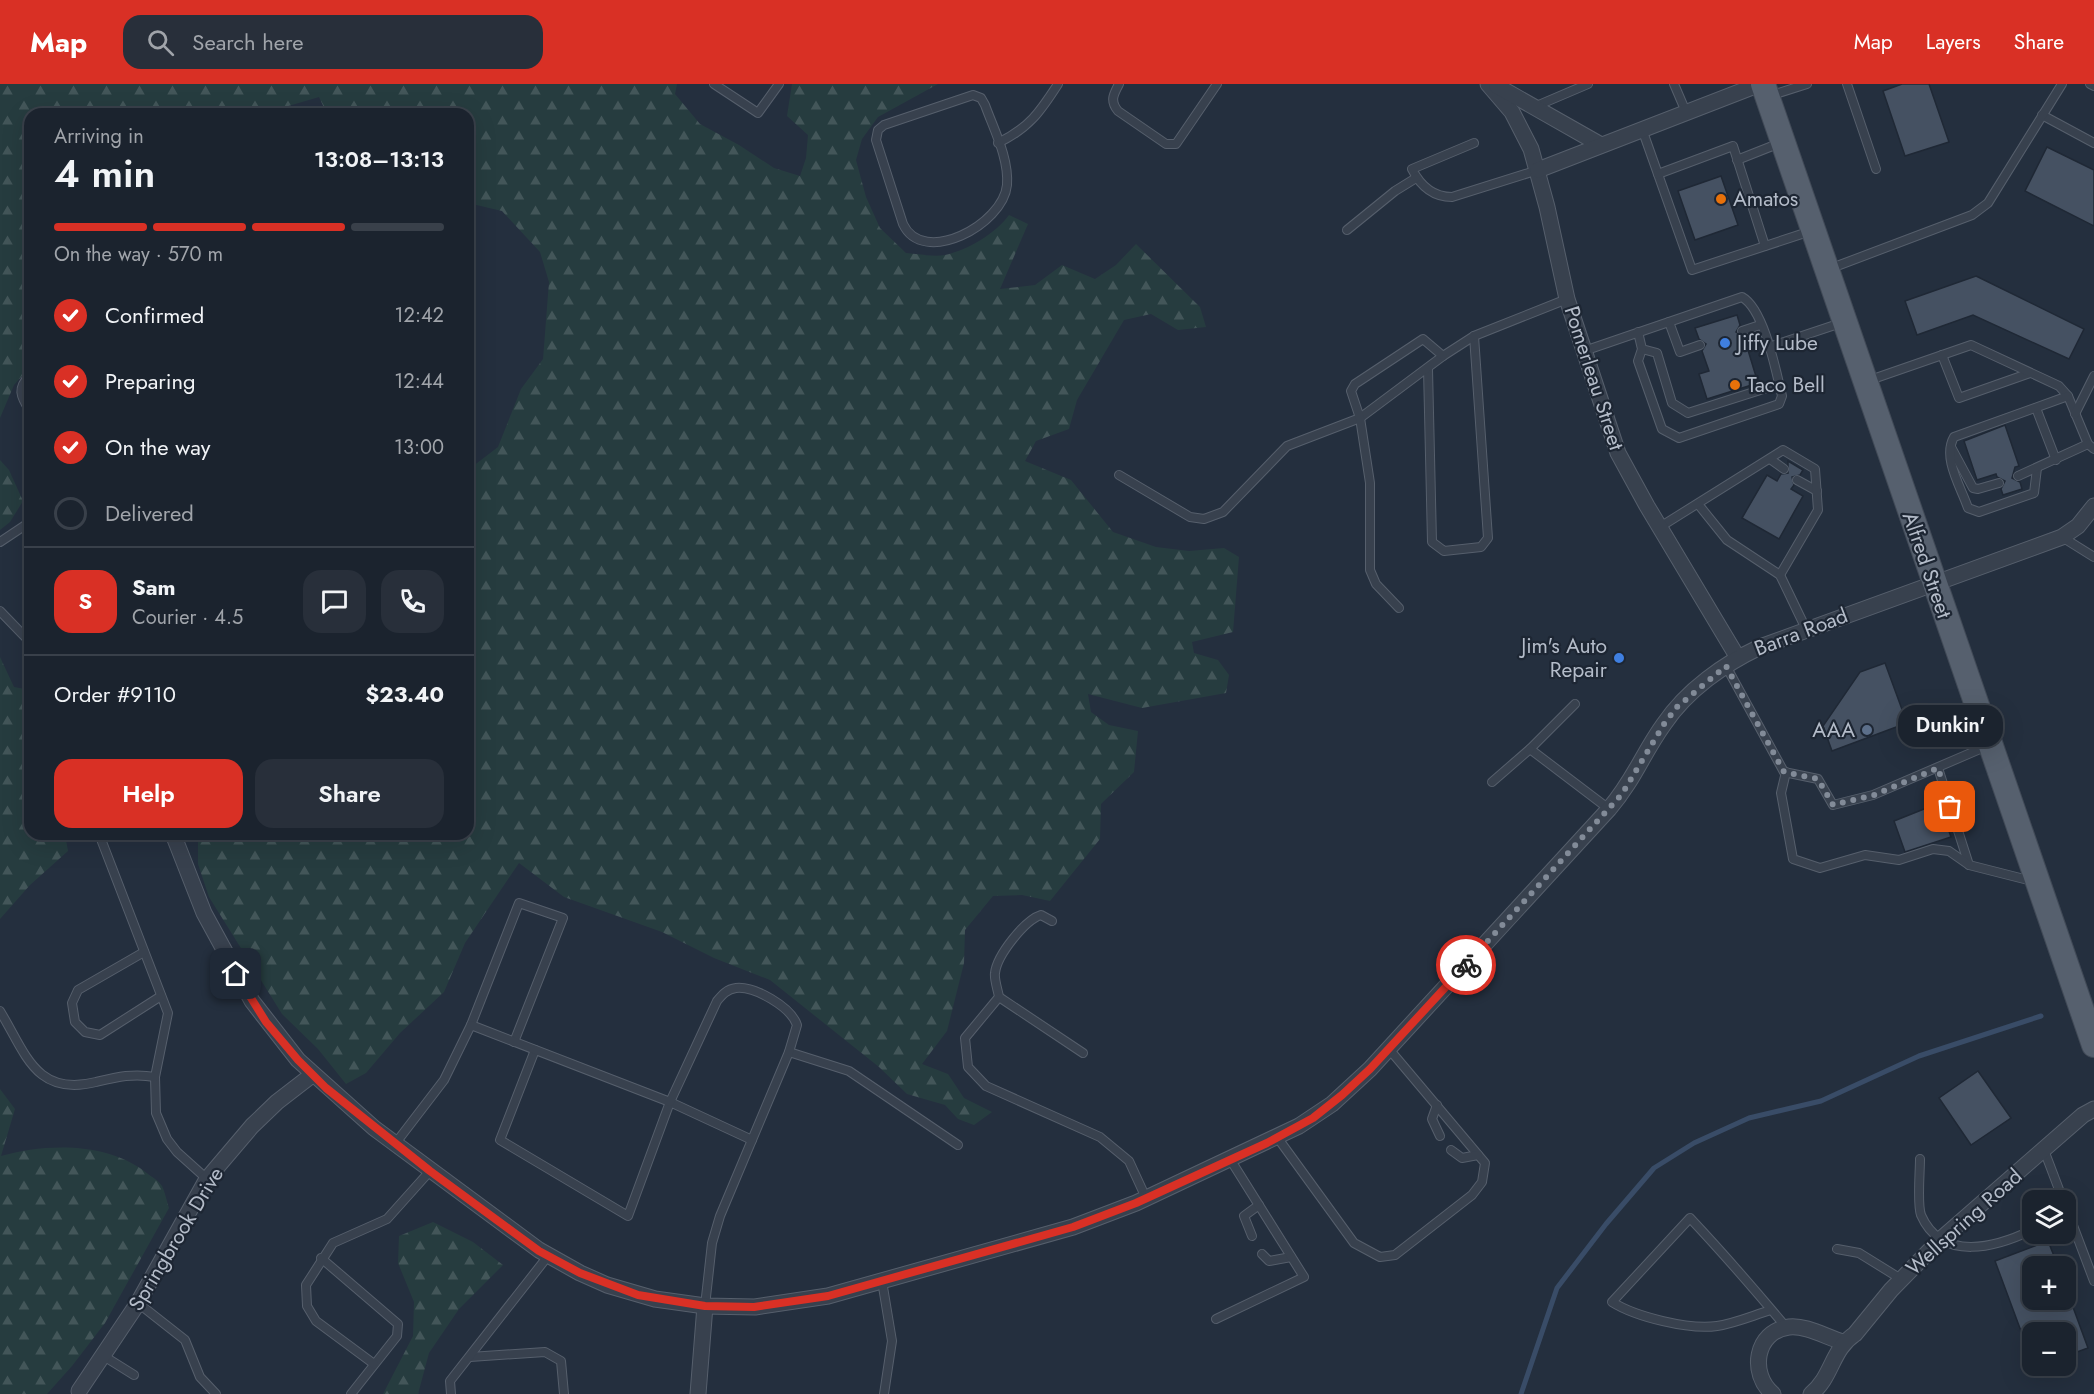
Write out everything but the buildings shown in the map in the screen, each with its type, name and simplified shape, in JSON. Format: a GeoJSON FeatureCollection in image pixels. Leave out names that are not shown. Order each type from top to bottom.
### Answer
{"type":"FeatureCollection","features":[{"type":"Feature","properties":{"kind":"main road","name":"Alfred Street"},"geometry":{"type":"LineString","coordinates":[[1764,88],[2094,1045]]}},
{"type":"Feature","properties":{"kind":"street"},"geometry":{"type":"LineString","coordinates":[[1490,84],[1601,145]]}},
{"type":"Feature","properties":{"kind":"street","name":"Pomerleau Street"},"geometry":{"type":"LineString","coordinates":[[1490,84],[1519,123],[1538,170],[1567,299],[1618,453],[1732,662]]}},
{"type":"Feature","properties":{"kind":"street"},"geometry":{"type":"LineString","coordinates":[[1538,170],[1686,112],[1764,88]]}},
{"type":"Feature","properties":{"kind":"street"},"geometry":{"type":"LineString","coordinates":[[2062,537],[2078,526],[2094,506]]}},
{"type":"Feature","properties":{"kind":"street","name":"Barra Road"},"geometry":{"type":"LineString","coordinates":[[175,840],[204,913],[236,974],[266,1022],[312,1075],[430,1171],[548,1256],[607,1285],[638,1295],[705,1306],[754,1307],[788,1303],[828,1296],[1073,1227],[1146,1198],[1230,1160],[1313,1118],[1332,1104],[1389,1049],[1609,809],[1634,778],[1672,713],[1732,662],[1806,629],[2062,537]]}},
{"type":"Feature","properties":{"kind":"street","name":"Springbrook Drive"},"geometry":{"type":"LineString","coordinates":[[79,1391],[138,1303],[207,1179],[252,1126],[277,1102],[312,1075]]}},
{"type":"Feature","properties":{"kind":"street","name":"Wellspring Road"},"geometry":{"type":"LineString","coordinates":[[1811,1394],[1823,1380],[1843,1342],[1855,1334],[1901,1279],[1940,1240],[2094,1109]]}},
{"type":"Feature","properties":{"kind":"street"},"geometry":{"type":"LineString","coordinates":[[698,1394],[705,1306]]}},
{"type":"Feature","properties":{"kind":"street"},"geometry":{"type":"LineString","coordinates":[[1773,1394],[1761,1379],[1758,1357],[1768,1337],[1786,1328],[1799,1327],[1843,1342]]}},
{"type":"Feature","properties":{"kind":"lane"},"geometry":{"type":"LineString","coordinates":[[714,84],[758,112],[779,84]]}},
{"type":"Feature","properties":{"kind":"lane"},"geometry":{"type":"LineString","coordinates":[[998,143],[1021,132],[1045,104],[1058,84]]}},
{"type":"Feature","properties":{"kind":"lane"},"geometry":{"type":"LineString","coordinates":[[1119,84],[1113,95],[1113,104],[1118,111],[1166,144],[1176,144],[1217,84]]}},
{"type":"Feature","properties":{"kind":"lane"},"geometry":{"type":"LineString","coordinates":[[1533,108],[1588,84]]}},
{"type":"Feature","properties":{"kind":"lane"},"geometry":{"type":"LineString","coordinates":[[1674,84],[1686,112]]}},
{"type":"Feature","properties":{"kind":"lane"},"geometry":{"type":"LineString","coordinates":[[1764,88],[1807,84]]}},
{"type":"Feature","properties":{"kind":"lane"},"geometry":{"type":"LineString","coordinates":[[1847,84],[1876,169]]}},
{"type":"Feature","properties":{"kind":"lane"},"geometry":{"type":"LineString","coordinates":[[1827,270],[1972,215],[1988,203],[2062,84]]}},
{"type":"Feature","properties":{"kind":"lane"},"geometry":{"type":"LineString","coordinates":[[973,95],[981,98],[985,105],[998,143],[1006,166],[1007,186],[1003,200],[994,213],[976,229],[935,243],[917,240],[908,234],[876,140],[878,130],[884,125],[973,95]]}},
{"type":"Feature","properties":{"kind":"lane"},"geometry":{"type":"LineString","coordinates":[[2042,115],[2094,143]]}},
{"type":"Feature","properties":{"kind":"lane"},"geometry":{"type":"LineString","coordinates":[[1642,129],[1692,270],[1813,230]]}},
{"type":"Feature","properties":{"kind":"lane"},"geometry":{"type":"LineString","coordinates":[[1474,142],[1412,169],[1416,178],[1426,189],[1443,197],[1452,197],[1538,170]]}},
{"type":"Feature","properties":{"kind":"lane"},"geometry":{"type":"LineString","coordinates":[[1737,160],[1783,142]]}},
{"type":"Feature","properties":{"kind":"lane"},"geometry":{"type":"LineString","coordinates":[[1658,174],[1732,146],[1765,246]]}},
{"type":"Feature","properties":{"kind":"lane"},"geometry":{"type":"LineString","coordinates":[[1347,230],[1395,191],[1416,178]]}},
{"type":"Feature","properties":{"kind":"lane"},"geometry":{"type":"LineString","coordinates":[[1583,352],[1638,332],[1742,297],[1751,302],[1769,347],[1782,396],[1779,404],[1679,438],[1662,429],[1638,361],[1642,349],[1638,332]]}},
{"type":"Feature","properties":{"kind":"lane"},"geometry":{"type":"LineString","coordinates":[[1119,475],[1190,517],[1204,519],[1223,512],[1287,446],[1360,418],[1443,356],[1474,336],[1567,299]]}},
{"type":"Feature","properties":{"kind":"lane"},"geometry":{"type":"LineString","coordinates":[[1769,347],[1845,321]]}},
{"type":"Feature","properties":{"kind":"lane"},"geometry":{"type":"LineString","coordinates":[[1669,322],[1680,352],[1700,345]]}},
{"type":"Feature","properties":{"kind":"lane"},"geometry":{"type":"LineString","coordinates":[[1742,331],[1760,324]]}},
{"type":"Feature","properties":{"kind":"lane"},"geometry":{"type":"LineString","coordinates":[[1428,369],[1432,542],[1444,551],[1481,547],[1488,538],[1474,336]]}},
{"type":"Feature","properties":{"kind":"lane"},"geometry":{"type":"LineString","coordinates":[[1400,608],[1376,584],[1370,570],[1370,483],[1360,418],[1351,391],[1355,384],[1424,339],[1443,356]]}},
{"type":"Feature","properties":{"kind":"lane"},"geometry":{"type":"LineString","coordinates":[[1865,381],[1971,345],[2059,386],[2068,396],[2091,447],[2018,476]]}},
{"type":"Feature","properties":{"kind":"lane"},"geometry":{"type":"LineString","coordinates":[[1642,349],[1657,353],[1672,403],[1688,413],[1779,384]]}},
{"type":"Feature","properties":{"kind":"lane"},"geometry":{"type":"LineString","coordinates":[[1942,355],[1959,398],[2030,373]]}},
{"type":"Feature","properties":{"kind":"lane"},"geometry":{"type":"LineString","coordinates":[[2075,414],[2094,376]]}},
{"type":"Feature","properties":{"kind":"lane"},"geometry":{"type":"LineString","coordinates":[[24,381],[20,391],[24,402]]}},
{"type":"Feature","properties":{"kind":"lane"},"geometry":{"type":"LineString","coordinates":[[2037,468],[2034,493],[1979,512],[1972,512],[1968,508],[1950,461],[1954,436],[2068,396]]}},
{"type":"Feature","properties":{"kind":"lane"},"geometry":{"type":"LineString","coordinates":[[2036,408],[2056,460]]}},
{"type":"Feature","properties":{"kind":"lane"},"geometry":{"type":"LineString","coordinates":[[1951,447],[1973,488],[1978,489],[1999,483]]}},
{"type":"Feature","properties":{"kind":"lane"},"geometry":{"type":"LineString","coordinates":[[1660,527],[1783,450],[1815,469],[1818,510],[1780,575]]}},
{"type":"Feature","properties":{"kind":"lane"},"geometry":{"type":"LineString","coordinates":[[1770,459],[1784,469]]}},
{"type":"Feature","properties":{"kind":"lane"},"geometry":{"type":"LineString","coordinates":[[1797,480],[1817,491]]}},
{"type":"Feature","properties":{"kind":"lane"},"geometry":{"type":"LineString","coordinates":[[1698,504],[1727,540],[1780,575],[1806,629]]}},
{"type":"Feature","properties":{"kind":"lane"},"geometry":{"type":"LineString","coordinates":[[0,542],[24,526]]}},
{"type":"Feature","properties":{"kind":"lane"},"geometry":{"type":"LineString","coordinates":[[2062,537],[2094,557]]}},
{"type":"Feature","properties":{"kind":"lane"},"geometry":{"type":"LineString","coordinates":[[0,611],[24,636]]}},
{"type":"Feature","properties":{"kind":"lane"},"geometry":{"type":"LineString","coordinates":[[1732,662],[1786,772],[1781,793],[1793,859],[1821,868],[1865,855],[1899,860],[1933,849],[1949,850],[1969,865],[2037,883]]}},
{"type":"Feature","properties":{"kind":"lane"},"geometry":{"type":"LineString","coordinates":[[1492,782],[1575,705]]}},
{"type":"Feature","properties":{"kind":"lane"},"geometry":{"type":"LineString","coordinates":[[1786,772],[1818,779],[1833,805],[1874,795],[1989,745]]}},
{"type":"Feature","properties":{"kind":"lane"},"geometry":{"type":"LineString","coordinates":[[1530,749],[1609,809]]}},
{"type":"Feature","properties":{"kind":"lane"},"geometry":{"type":"LineString","coordinates":[[1938,768],[1969,865]]}},
{"type":"Feature","properties":{"kind":"lane"},"geometry":{"type":"LineString","coordinates":[[101,840],[168,1013],[155,1077],[156,1113],[164,1134],[177,1152],[207,1179]]}},
{"type":"Feature","properties":{"kind":"lane"},"geometry":{"type":"LineString","coordinates":[[395,1144],[444,1080],[471,1025],[519,903],[563,918],[514,1042]]}},
{"type":"Feature","properties":{"kind":"lane"},"geometry":{"type":"LineString","coordinates":[[1052,921],[1041,915],[1030,918],[1001,956],[994,974],[999,997],[1083,1053]]}},
{"type":"Feature","properties":{"kind":"lane"},"geometry":{"type":"LineString","coordinates":[[144,951],[78,990],[72,1003],[75,1022],[85,1032],[100,1035],[161,996]]}},
{"type":"Feature","properties":{"kind":"lane"},"geometry":{"type":"LineString","coordinates":[[535,1050],[500,1140],[628,1216],[670,1102],[717,1001],[727,990],[737,987],[789,1010],[797,1025],[789,1052],[712,1242],[705,1306]]}},
{"type":"Feature","properties":{"kind":"lane"},"geometry":{"type":"LineString","coordinates":[[999,997],[965,1038],[968,1067],[986,1086],[1100,1137],[1129,1161],[1146,1198]]}},
{"type":"Feature","properties":{"kind":"lane"},"geometry":{"type":"LineString","coordinates":[[0,1011],[36,1071],[53,1083],[79,1086],[127,1074],[155,1077]]}},
{"type":"Feature","properties":{"kind":"lane"},"geometry":{"type":"LineString","coordinates":[[471,1025],[670,1102],[752,1140]]}},
{"type":"Feature","properties":{"kind":"lane"},"geometry":{"type":"LineString","coordinates":[[1277,1137],[1354,1243],[1380,1257],[1395,1256],[1472,1195],[1482,1182],[1485,1163],[1389,1049]]}},
{"type":"Feature","properties":{"kind":"lane"},"geometry":{"type":"LineString","coordinates":[[789,1052],[849,1071],[958,1145]]}},
{"type":"Feature","properties":{"kind":"lane"},"geometry":{"type":"LineString","coordinates":[[1437,1105],[1432,1119],[1440,1136]]}},
{"type":"Feature","properties":{"kind":"lane"},"geometry":{"type":"LineString","coordinates":[[1451,1150],[1462,1158],[1478,1155]]}},
{"type":"Feature","properties":{"kind":"lane"},"geometry":{"type":"LineString","coordinates":[[2044,1150],[2059,1190]]}},
{"type":"Feature","properties":{"kind":"lane"},"geometry":{"type":"LineString","coordinates":[[1920,1159],[1921,1214],[1940,1240],[1962,1246],[1983,1248],[2010,1241],[2022,1235]]}},
{"type":"Feature","properties":{"kind":"lane"},"geometry":{"type":"LineString","coordinates":[[1216,1319],[1304,1277],[1230,1160]]}},
{"type":"Feature","properties":{"kind":"lane"},"geometry":{"type":"LineString","coordinates":[[374,1364],[316,1321],[309,1311],[306,1285],[321,1258],[338,1238],[387,1219],[430,1171]]}},
{"type":"Feature","properties":{"kind":"lane"},"geometry":{"type":"LineString","coordinates":[[1252,1236],[1244,1216],[1258,1205]]}},
{"type":"Feature","properties":{"kind":"lane"},"geometry":{"type":"LineString","coordinates":[[1771,1310],[1737,1321],[1703,1327],[1626,1310],[1612,1302],[1690,1218],[1771,1310],[1786,1328]]}},
{"type":"Feature","properties":{"kind":"lane"},"geometry":{"type":"LineString","coordinates":[[2076,1236],[2094,1281]]}},
{"type":"Feature","properties":{"kind":"lane"},"geometry":{"type":"LineString","coordinates":[[1837,1249],[1859,1253],[1901,1279]]}},
{"type":"Feature","properties":{"kind":"lane"},"geometry":{"type":"LineString","coordinates":[[1262,1254],[1269,1262],[1291,1257]]}},
{"type":"Feature","properties":{"kind":"lane"},"geometry":{"type":"LineString","coordinates":[[451,1394],[450,1381],[548,1256]]}},
{"type":"Feature","properties":{"kind":"lane"},"geometry":{"type":"LineString","coordinates":[[321,1258],[398,1324],[397,1336],[351,1394]]}},
{"type":"Feature","properties":{"kind":"lane"},"geometry":{"type":"LineString","coordinates":[[882,1281],[892,1341],[884,1394]]}},
{"type":"Feature","properties":{"kind":"lane"},"geometry":{"type":"LineString","coordinates":[[138,1303],[185,1340],[200,1377],[216,1394]]}},
{"type":"Feature","properties":{"kind":"lane"},"geometry":{"type":"LineString","coordinates":[[470,1357],[545,1352],[561,1361],[564,1394]]}},
{"type":"Feature","properties":{"kind":"lane"},"geometry":{"type":"LineString","coordinates":[[102,1355],[134,1375]]}},
{"type":"Feature","properties":{"kind":"green space"},"geometry":{"type":"Polygon","coordinates":[[[0,84],[677,84],[675,94],[700,124],[739,145],[774,168],[800,176],[806,158],[808,135],[787,116],[792,84],[938,84],[878,117],[862,139],[856,160],[866,197],[880,228],[906,253],[936,256],[954,253],[989,234],[1009,215],[1028,224],[1000,289],[1035,285],[1062,265],[1095,279],[1116,265],[1136,244],[1200,307],[1206,327],[1178,330],[1151,314],[1124,320],[1077,400],[1069,429],[1036,441],[1025,461],[1071,480],[1113,532],[1156,547],[1189,551],[1224,548],[1239,557],[1233,632],[1192,642],[1194,653],[1218,660],[1229,675],[1226,693],[1142,708],[1088,694],[1091,712],[1109,725],[1138,731],[1134,772],[1101,804],[1100,839],[1050,901],[1022,895],[993,896],[965,930],[964,963],[947,1031],[922,1064],[948,1074],[964,1098],[992,1112],[974,1125],[958,1119],[945,1105],[907,1094],[879,1067],[770,980],[714,958],[662,932],[564,897],[519,863],[465,943],[444,992],[400,1033],[366,1073],[346,1084],[318,1049],[282,1014],[209,897],[198,864],[198,840],[474,840],[474,465],[498,447],[521,389],[543,359],[549,282],[540,252],[502,211],[474,204],[474,108],[324,108],[319,97],[284,108],[24,108],[24,374],[14,385],[0,418],[0,84]]]}},
{"type":"Feature","properties":{"kind":"green space"},"geometry":{"type":"Polygon","coordinates":[[[0,460],[9,470],[23,501],[10,522],[0,530],[0,460]]]}},
{"type":"Feature","properties":{"kind":"green space"},"geometry":{"type":"Polygon","coordinates":[[[0,657],[14,687],[24,689],[24,840],[66,840],[68,851],[30,885],[0,919],[0,657]]]}},
{"type":"Feature","properties":{"kind":"green space"},"geometry":{"type":"Polygon","coordinates":[[[0,1089],[15,1109],[1,1156],[38,1149],[77,1148],[115,1156],[159,1182],[169,1208],[105,1323],[47,1394],[0,1394],[0,1089]]]}},
{"type":"Feature","properties":{"kind":"green space"},"geometry":{"type":"Polygon","coordinates":[[[433,1222],[473,1242],[503,1265],[459,1309],[429,1353],[418,1394],[383,1394],[413,1336],[414,1302],[398,1263],[399,1236],[433,1222]]]}},
{"type":"Feature","properties":{"kind":"waterway"},"geometry":{"type":"LineString","coordinates":[[1521,1394],[1557,1288],[1606,1224],[1654,1168],[1694,1143],[1749,1118],[1821,1101],[1919,1056],[2041,1016]]}},
{"type":"Feature","properties":{"kind":"way so far"},"geometry":{"type":"LineString","coordinates":[[1466,965],[1622,794],[1639,770],[1664,724],[1677,707],[1698,687],[1726,666],[1743,693],[1784,772],[1818,779],[1833,805],[1874,795],[1938,768],[1950,807]]}},
{"type":"Feature","properties":{"kind":"place","name":"Amatos"},"geometry":{"type":"Point","coordinates":[1721,199]}},
{"type":"Feature","properties":{"kind":"place","name":"Jiffy Lube"},"geometry":{"type":"Point","coordinates":[1725,343]}},
{"type":"Feature","properties":{"kind":"place","name":"Taco Bell"},"geometry":{"type":"Point","coordinates":[1735,385]}},
{"type":"Feature","properties":{"kind":"place","name":"Jim's Auto Repair"},"geometry":{"type":"Point","coordinates":[1619,658]}},
{"type":"Feature","properties":{"kind":"place","name":"AAA"},"geometry":{"type":"Point","coordinates":[1867,730]}},
{"type":"Feature","properties":{"kind":"place","name":"Dunkin'"},"geometry":{"type":"Point","coordinates":[1950,807]}},
{"type":"Feature","properties":{"kind":"route"},"geometry":{"type":"LineString","coordinates":[[236,974],[266,1022],[298,1060],[326,1088],[430,1171],[539,1251],[607,1285],[638,1295],[705,1306],[754,1307],[828,1296],[1073,1227],[1136,1203],[1267,1143],[1313,1118],[1332,1104],[1370,1069],[1466,965]]}}]}
